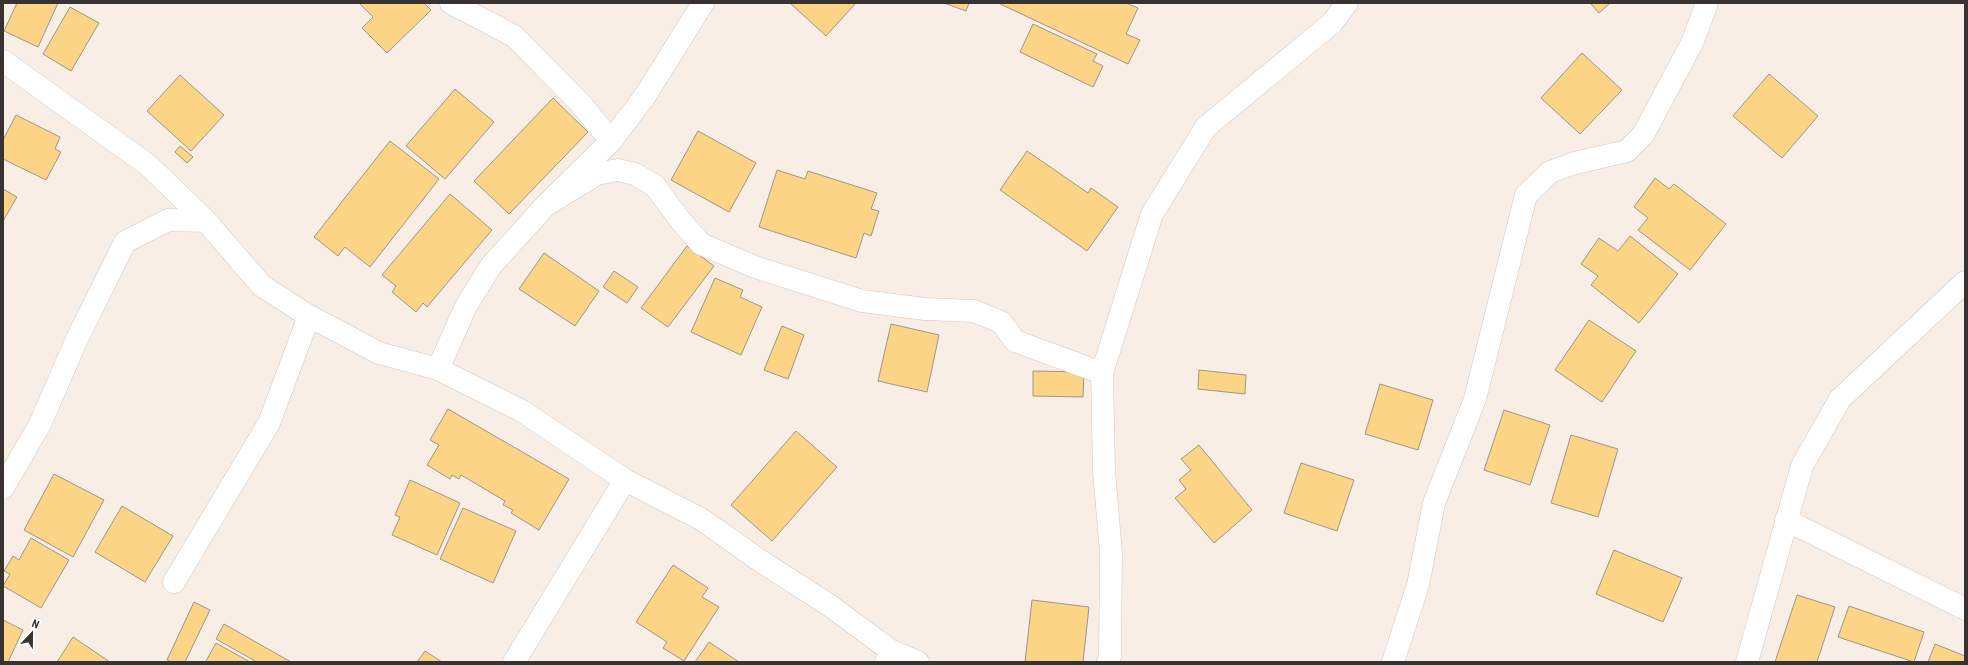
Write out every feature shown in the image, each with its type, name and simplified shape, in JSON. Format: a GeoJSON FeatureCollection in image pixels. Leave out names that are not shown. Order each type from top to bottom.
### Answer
{"type":"FeatureCollection","features":[{"type":"Feature","properties":{"kind":"street"},"geometry":{"type":"LineString","coordinates":[[452,3],[514,36],[581,104],[611,141]]}},
{"type":"Feature","properties":{"kind":"street"},"geometry":{"type":"LineString","coordinates":[[438,369],[466,306],[491,266],[545,206],[611,141],[646,96],[703,3]]}},
{"type":"Feature","properties":{"kind":"street"},"geometry":{"type":"LineString","coordinates":[[1108,662],[1110,657],[1111,553],[1104,471],[1102,373],[1152,214],[1206,128],[1332,24],[1347,3]]}},
{"type":"Feature","properties":{"kind":"street"},"geometry":{"type":"LineString","coordinates":[[1393,662],[1418,585],[1434,503],[1475,399],[1526,195],[1550,172],[1575,163],[1627,151],[1643,135],[1692,43],[1706,6],[1705,3]]}},
{"type":"Feature","properties":{"kind":"street"},"geometry":{"type":"LineString","coordinates":[[3,61],[148,165],[206,221],[262,286],[309,316],[379,353],[438,369],[522,411],[625,480],[701,520],[759,560],[829,605],[888,656],[918,662]]}},
{"type":"Feature","properties":{"kind":"street"},"geometry":{"type":"LineString","coordinates":[[545,206],[597,174],[618,170],[635,174],[655,186],[701,244],[708,247],[755,267],[862,301],[925,309],[974,311],[1001,322],[1015,341],[1102,373]]}},
{"type":"Feature","properties":{"kind":"street"},"geometry":{"type":"LineString","coordinates":[[3,488],[40,424],[77,340],[125,242],[168,220],[206,221]]}},
{"type":"Feature","properties":{"kind":"street"},"geometry":{"type":"LineString","coordinates":[[1747,662],[1802,466],[1840,399],[1965,282]]}},
{"type":"Feature","properties":{"kind":"street"},"geometry":{"type":"LineString","coordinates":[[174,582],[269,423],[309,316]]}},
{"type":"Feature","properties":{"kind":"street"},"geometry":{"type":"LineString","coordinates":[[514,662],[625,480]]}},
{"type":"Feature","properties":{"kind":"street"},"geometry":{"type":"LineString","coordinates":[[1786,520],[1965,608]]}},
{"type":"Feature","properties":{"kind":"building"},"geometry":{"type":"Polygon","coordinates":[[[17,3],[58,3],[38,47],[4,31],[17,3]]]}},
{"type":"Feature","properties":{"kind":"building"},"geometry":{"type":"Polygon","coordinates":[[[359,3],[424,3],[431,10],[387,53],[362,28],[373,17],[359,3]]]}},
{"type":"Feature","properties":{"kind":"building"},"geometry":{"type":"Polygon","coordinates":[[[790,3],[856,3],[826,36],[790,3]]]}},
{"type":"Feature","properties":{"kind":"building"},"geometry":{"type":"Polygon","coordinates":[[[944,3],[969,3],[966,11],[944,3]]]}},
{"type":"Feature","properties":{"kind":"building"},"geometry":{"type":"Polygon","coordinates":[[[998,3],[1126,3],[1138,8],[1126,34],[1140,40],[1128,64],[998,3]]]}},
{"type":"Feature","properties":{"kind":"building"},"geometry":{"type":"Polygon","coordinates":[[[1590,3],[1610,3],[1599,13],[1590,3]]]}},
{"type":"Feature","properties":{"kind":"building"},"geometry":{"type":"Polygon","coordinates":[[[70,7],[99,23],[71,71],[43,54],[70,7]]]}},
{"type":"Feature","properties":{"kind":"building"},"geometry":{"type":"Polygon","coordinates":[[[1033,24],[1097,54],[1093,61],[1103,66],[1093,87],[1020,52],[1033,24]]]}},
{"type":"Feature","properties":{"kind":"building"},"geometry":{"type":"Polygon","coordinates":[[[1582,53],[1622,90],[1580,134],[1541,98],[1582,53]]]}},
{"type":"Feature","properties":{"kind":"building"},"geometry":{"type":"Polygon","coordinates":[[[1769,74],[1818,116],[1782,158],[1733,116],[1769,74]]]}},
{"type":"Feature","properties":{"kind":"building"},"geometry":{"type":"Polygon","coordinates":[[[180,75],[224,115],[191,151],[147,111],[180,75]]]}},
{"type":"Feature","properties":{"kind":"building"},"geometry":{"type":"Polygon","coordinates":[[[455,89],[494,122],[445,179],[406,146],[455,89]]]}},
{"type":"Feature","properties":{"kind":"building"},"geometry":{"type":"Polygon","coordinates":[[[553,98],[588,132],[509,214],[474,181],[553,98]]]}},
{"type":"Feature","properties":{"kind":"building"},"geometry":{"type":"Polygon","coordinates":[[[16,115],[60,137],[55,149],[61,152],[46,180],[3,159],[3,140],[16,115]]]}},
{"type":"Feature","properties":{"kind":"building"},"geometry":{"type":"Polygon","coordinates":[[[698,131],[756,163],[729,212],[671,180],[698,131]]]}},
{"type":"Feature","properties":{"kind":"building"},"geometry":{"type":"Polygon","coordinates":[[[390,141],[439,179],[370,267],[345,247],[338,256],[314,237],[390,141]]]}},
{"type":"Feature","properties":{"kind":"building"},"geometry":{"type":"Polygon","coordinates":[[[180,146],[193,157],[187,163],[175,152],[180,146]]]}},
{"type":"Feature","properties":{"kind":"building"},"geometry":{"type":"Polygon","coordinates":[[[1027,151],[1088,193],[1091,188],[1118,207],[1087,251],[1000,190],[1027,151]]]}},
{"type":"Feature","properties":{"kind":"building"},"geometry":{"type":"Polygon","coordinates":[[[777,170],[805,179],[808,171],[877,193],[871,209],[879,211],[871,236],[864,233],[856,258],[759,227],[777,170]]]}},
{"type":"Feature","properties":{"kind":"building"},"geometry":{"type":"Polygon","coordinates":[[[1655,178],[1669,189],[1674,184],[1726,224],[1690,270],[1638,230],[1648,218],[1634,207],[1655,178]]]}},
{"type":"Feature","properties":{"kind":"building"},"geometry":{"type":"Polygon","coordinates":[[[3,189],[17,197],[3,221],[3,189]]]}},
{"type":"Feature","properties":{"kind":"building"},"geometry":{"type":"Polygon","coordinates":[[[450,194],[492,230],[427,307],[423,303],[416,312],[392,292],[396,286],[382,275],[450,194]]]}},
{"type":"Feature","properties":{"kind":"building"},"geometry":{"type":"Polygon","coordinates":[[[1630,236],[1678,274],[1639,323],[1591,285],[1598,276],[1581,264],[1599,238],[1618,251],[1630,236]]]}},
{"type":"Feature","properties":{"kind":"building"},"geometry":{"type":"Polygon","coordinates":[[[687,246],[714,266],[668,327],[641,308],[687,246]]]}},
{"type":"Feature","properties":{"kind":"building"},"geometry":{"type":"Polygon","coordinates":[[[544,253],[599,291],[575,326],[519,289],[544,253]]]}},
{"type":"Feature","properties":{"kind":"building"},"geometry":{"type":"Polygon","coordinates":[[[614,271],[638,287],[627,303],[603,287],[614,271]]]}},
{"type":"Feature","properties":{"kind":"building"},"geometry":{"type":"Polygon","coordinates":[[[715,278],[743,290],[740,297],[762,307],[741,355],[691,332],[715,278]]]}},
{"type":"Feature","properties":{"kind":"building"},"geometry":{"type":"Polygon","coordinates":[[[1589,320],[1636,351],[1602,402],[1555,370],[1589,320]]]}},
{"type":"Feature","properties":{"kind":"building"},"geometry":{"type":"Polygon","coordinates":[[[891,324],[939,335],[927,392],[878,381],[891,324]]]}},
{"type":"Feature","properties":{"kind":"building"},"geometry":{"type":"Polygon","coordinates":[[[782,326],[804,335],[788,379],[764,370],[782,326]]]}},
{"type":"Feature","properties":{"kind":"building"},"geometry":{"type":"Polygon","coordinates":[[[1199,370],[1246,375],[1245,394],[1198,389],[1199,370]]]}},
{"type":"Feature","properties":{"kind":"building"},"geometry":{"type":"Polygon","coordinates":[[[1033,371],[1084,372],[1083,397],[1033,396],[1033,371]]]}},
{"type":"Feature","properties":{"kind":"building"},"geometry":{"type":"Polygon","coordinates":[[[1380,384],[1433,400],[1418,450],[1365,434],[1380,384]]]}},
{"type":"Feature","properties":{"kind":"building"},"geometry":{"type":"Polygon","coordinates":[[[448,409],[569,479],[539,530],[511,513],[513,510],[503,505],[505,501],[461,475],[459,479],[452,475],[450,479],[427,465],[439,445],[430,440],[448,409]]]}},
{"type":"Feature","properties":{"kind":"building"},"geometry":{"type":"Polygon","coordinates":[[[1504,410],[1550,425],[1530,485],[1484,470],[1504,410]]]}},
{"type":"Feature","properties":{"kind":"building"},"geometry":{"type":"Polygon","coordinates":[[[796,431],[837,467],[772,541],[731,505],[796,431]]]}},
{"type":"Feature","properties":{"kind":"building"},"geometry":{"type":"Polygon","coordinates":[[[1571,435],[1618,449],[1598,517],[1551,503],[1571,435]]]}},
{"type":"Feature","properties":{"kind":"building"},"geometry":{"type":"Polygon","coordinates":[[[1199,445],[1252,510],[1214,543],[1175,498],[1186,489],[1179,480],[1191,470],[1181,459],[1199,445]]]}},
{"type":"Feature","properties":{"kind":"building"},"geometry":{"type":"Polygon","coordinates":[[[1301,463],[1354,480],[1337,531],[1284,513],[1301,463]]]}},
{"type":"Feature","properties":{"kind":"building"},"geometry":{"type":"Polygon","coordinates":[[[54,474],[104,500],[73,557],[24,530],[54,474]]]}},
{"type":"Feature","properties":{"kind":"building"},"geometry":{"type":"Polygon","coordinates":[[[410,480],[460,503],[437,555],[392,535],[400,517],[395,515],[410,480]]]}},
{"type":"Feature","properties":{"kind":"building"},"geometry":{"type":"Polygon","coordinates":[[[122,506],[173,536],[145,582],[95,552],[122,506]]]}},
{"type":"Feature","properties":{"kind":"building"},"geometry":{"type":"Polygon","coordinates":[[[463,508],[516,531],[493,583],[440,559],[463,508]]]}},
{"type":"Feature","properties":{"kind":"building"},"geometry":{"type":"Polygon","coordinates":[[[31,538],[69,560],[41,608],[3,586],[10,574],[4,571],[13,556],[19,560],[31,538]]]}},
{"type":"Feature","properties":{"kind":"building"},"geometry":{"type":"Polygon","coordinates":[[[1614,550],[1682,578],[1663,622],[1596,594],[1614,550]]]}},
{"type":"Feature","properties":{"kind":"building"},"geometry":{"type":"Polygon","coordinates":[[[673,565],[708,588],[702,597],[719,607],[684,661],[663,648],[667,642],[636,622],[673,565]]]}},
{"type":"Feature","properties":{"kind":"building"},"geometry":{"type":"Polygon","coordinates":[[[1797,595],[1835,607],[1817,662],[1775,662],[1797,595]]]}},
{"type":"Feature","properties":{"kind":"building"},"geometry":{"type":"Polygon","coordinates":[[[1032,600],[1089,607],[1083,662],[1025,662],[1032,600]]]}},
{"type":"Feature","properties":{"kind":"building"},"geometry":{"type":"Polygon","coordinates":[[[194,602],[210,610],[185,662],[172,662],[167,660],[194,602]]]}},
{"type":"Feature","properties":{"kind":"building"},"geometry":{"type":"Polygon","coordinates":[[[1849,606],[1924,632],[1914,662],[1838,637],[1849,606]]]}},
{"type":"Feature","properties":{"kind":"building"},"geometry":{"type":"Polygon","coordinates":[[[3,620],[23,630],[8,662],[3,662],[3,620]]]}},
{"type":"Feature","properties":{"kind":"building"},"geometry":{"type":"Polygon","coordinates":[[[224,624],[291,662],[257,662],[216,639],[224,624]]]}},
{"type":"Feature","properties":{"kind":"building"},"geometry":{"type":"Polygon","coordinates":[[[73,637],[110,662],[57,662],[73,637]]]}},
{"type":"Feature","properties":{"kind":"building"},"geometry":{"type":"Polygon","coordinates":[[[709,642],[739,662],[695,662],[709,642]]]}},
{"type":"Feature","properties":{"kind":"building"},"geometry":{"type":"Polygon","coordinates":[[[216,643],[250,662],[206,661],[216,643]]]}},
{"type":"Feature","properties":{"kind":"building"},"geometry":{"type":"Polygon","coordinates":[[[1935,644],[1965,656],[1965,662],[1928,662],[1935,644]]]}},
{"type":"Feature","properties":{"kind":"building"},"geometry":{"type":"Polygon","coordinates":[[[425,651],[442,662],[417,662],[425,651]]]}}]}
